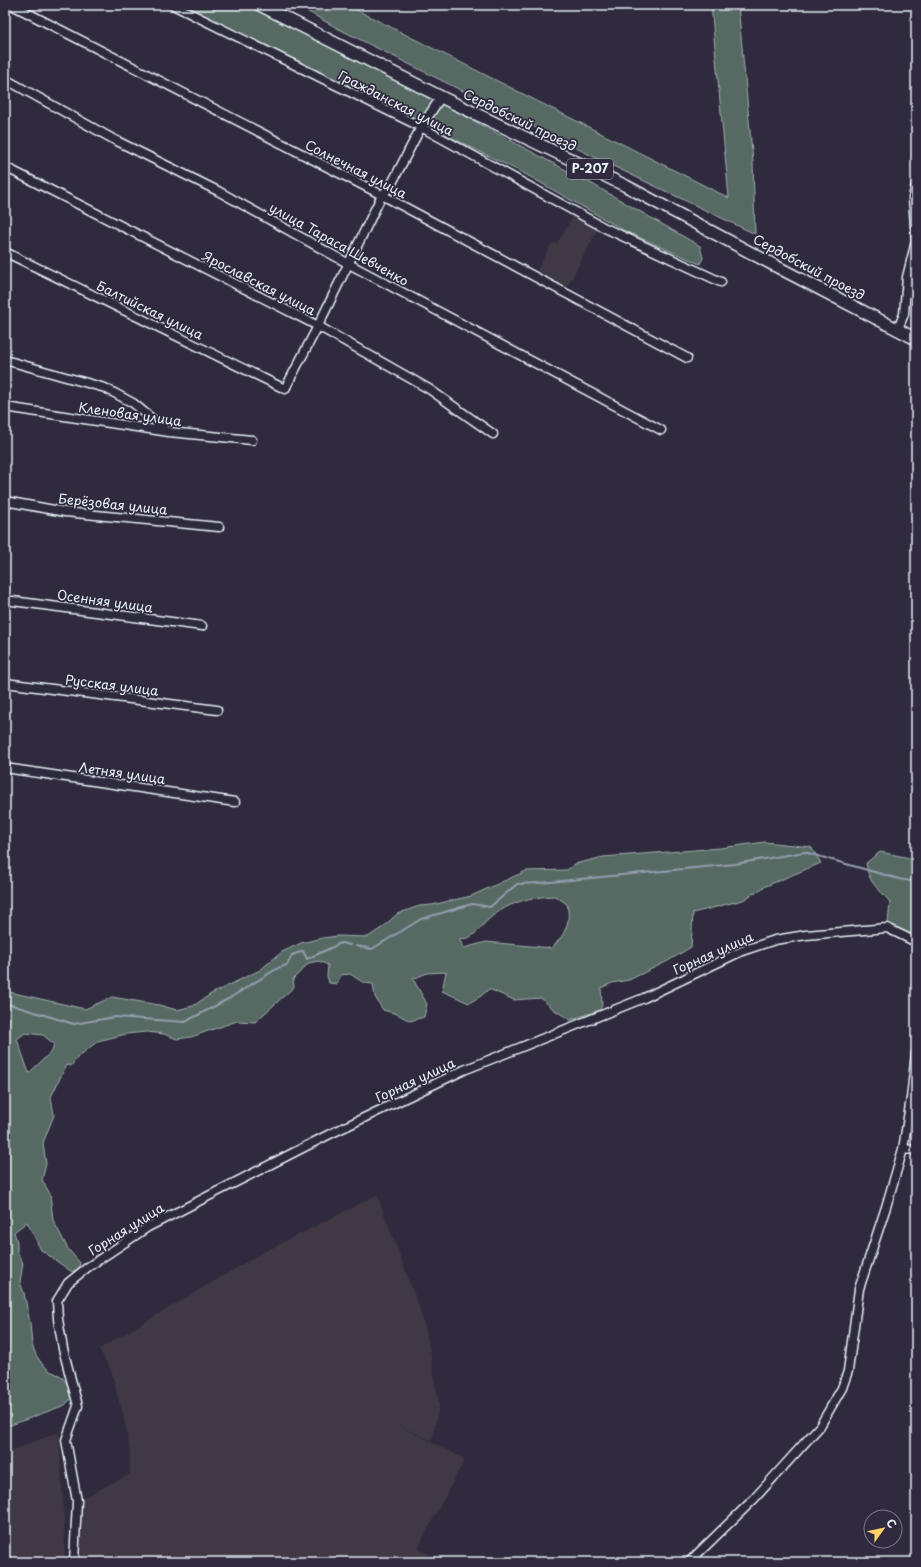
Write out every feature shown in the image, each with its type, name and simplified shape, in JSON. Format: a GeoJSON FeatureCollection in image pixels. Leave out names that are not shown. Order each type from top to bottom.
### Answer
{"type":"FeatureCollection","features":[{"type":"Feature","properties":{"kind":"main road","name":"Сердобский проезд"},"geometry":{"type":"LineString","coordinates":[[260,5],[441,97],[626,186],[792,275],[916,339]]}},
{"type":"Feature","properties":{"kind":"street","name":"Солнечная улица"},"geometry":{"type":"LineString","coordinates":[[12,5],[382,195],[687,358]]}},
{"type":"Feature","properties":{"kind":"street","name":"Гражданская улица"},"geometry":{"type":"LineString","coordinates":[[172,5],[421,128],[605,228],[721,282]]}},
{"type":"Feature","properties":{"kind":"street","name":"улица Тараса Шевченко"},"geometry":{"type":"LineString","coordinates":[[5,79],[113,139],[218,192],[349,264],[661,430]]}},
{"type":"Feature","properties":{"kind":"street"},"geometry":{"type":"LineString","coordinates":[[318,326],[382,195],[390,186],[421,128],[441,97]]}},
{"type":"Feature","properties":{"kind":"street","name":"Ярославская улица"},"geometry":{"type":"LineString","coordinates":[[5,167],[318,326],[429,389],[493,434]]}},
{"type":"Feature","properties":{"kind":"street"},"geometry":{"type":"LineString","coordinates":[[898,329],[904,314],[907,278],[916,241],[913,198],[916,184]]}},
{"type":"Feature","properties":{"kind":"street","name":"Балтийская улица"},"geometry":{"type":"LineString","coordinates":[[5,252],[285,389],[318,326]]}},
{"type":"Feature","properties":{"kind":"street"},"geometry":{"type":"LineString","coordinates":[[5,360],[105,388],[133,403],[169,432]]}},
{"type":"Feature","properties":{"kind":"street","name":"Кленовая улица"},"geometry":{"type":"LineString","coordinates":[[5,407],[169,432],[252,440]]}},
{"type":"Feature","properties":{"kind":"street","name":"Берёзовая улица"},"geometry":{"type":"LineString","coordinates":[[5,502],[65,512],[219,527]]}},
{"type":"Feature","properties":{"kind":"street","name":"Осенняя улица"},"geometry":{"type":"LineString","coordinates":[[5,600],[202,626]]}},
{"type":"Feature","properties":{"kind":"street","name":"Русская улица"},"geometry":{"type":"LineString","coordinates":[[5,683],[217,710]]}},
{"type":"Feature","properties":{"kind":"street","name":"Летняя улица"},"geometry":{"type":"LineString","coordinates":[[5,768],[235,802]]}},
{"type":"Feature","properties":{"kind":"street","name":"Горная улица"},"geometry":{"type":"LineString","coordinates":[[74,1562],[77,1501],[66,1440],[78,1406],[63,1349],[58,1319],[57,1301],[68,1283],[88,1267],[148,1227],[328,1135],[464,1070],[644,998],[742,951],[775,940],[806,935],[887,928],[916,942]]}},
{"type":"Feature","properties":{"kind":"street"},"geometry":{"type":"LineString","coordinates":[[689,1562],[753,1500],[820,1426],[842,1388],[848,1371],[859,1289],[903,1149],[916,1052]]}},
{"type":"Feature","properties":{"kind":"street"},"geometry":{"type":"LineString","coordinates":[[903,1149],[916,1150]]}},
{"type":"Feature","properties":{"kind":"shaded area"},"geometry":{"type":"Polygon","coordinates":[[[573,216],[598,229],[567,287],[537,270],[552,243],[557,244],[573,216]]]}},
{"type":"Feature","properties":{"kind":"shaded area"},"geometry":{"type":"Polygon","coordinates":[[[377,1195],[419,1307],[426,1330],[439,1405],[432,1441],[391,1422],[465,1459],[418,1548],[441,1562],[74,1562],[77,1501],[130,1474],[130,1450],[123,1412],[111,1370],[99,1349],[260,1254],[377,1195]]]}},
{"type":"Feature","properties":{"kind":"shaded area"},"geometry":{"type":"Polygon","coordinates":[[[59,1432],[65,1562],[5,1562],[5,1453],[59,1432]]]}},
{"type":"Feature","properties":{"kind":"green space"},"geometry":{"type":"Polygon","coordinates":[[[182,5],[245,5],[365,63],[594,185],[700,246],[703,258],[700,264],[627,232],[525,174],[182,5]]]}},
{"type":"Feature","properties":{"kind":"green space"},"geometry":{"type":"Polygon","coordinates":[[[296,5],[347,5],[729,198],[711,5],[738,5],[753,162],[755,234],[592,156],[337,28],[296,5]]]}},
{"type":"Feature","properties":{"kind":"green space"},"geometry":{"type":"Polygon","coordinates":[[[765,842],[811,847],[821,863],[766,886],[743,900],[693,913],[691,947],[668,961],[629,980],[612,983],[601,988],[602,1005],[600,1010],[570,1020],[553,1009],[541,998],[514,1000],[489,989],[469,1003],[442,991],[446,972],[427,973],[413,979],[427,1004],[424,1017],[410,1021],[397,1014],[383,1010],[375,997],[373,984],[364,983],[350,974],[341,975],[337,984],[329,983],[327,976],[328,965],[319,961],[309,963],[293,979],[294,987],[255,1022],[237,1021],[191,1037],[177,1039],[164,1034],[147,1032],[126,1034],[98,1041],[78,1057],[71,1066],[67,1065],[51,1097],[54,1115],[43,1143],[46,1164],[42,1180],[50,1194],[53,1220],[68,1249],[80,1263],[79,1268],[72,1272],[41,1250],[27,1222],[14,1232],[17,1242],[17,1252],[23,1263],[20,1282],[24,1293],[30,1323],[32,1345],[42,1364],[50,1371],[61,1376],[66,1382],[71,1396],[70,1400],[65,1405],[11,1425],[5,1425],[5,991],[85,1009],[112,997],[159,1005],[177,1010],[193,1006],[211,994],[260,970],[282,952],[301,943],[338,936],[368,937],[383,927],[397,914],[419,906],[432,905],[471,896],[526,871],[567,870],[575,864],[603,857],[720,848],[765,842]],[[555,896],[528,899],[504,908],[489,919],[477,932],[467,938],[459,939],[464,948],[486,942],[552,948],[564,933],[568,917],[567,904],[555,896]],[[25,1033],[17,1039],[29,1073],[52,1051],[54,1044],[43,1035],[25,1033]]]}},
{"type":"Feature","properties":{"kind":"green space"},"geometry":{"type":"Polygon","coordinates":[[[880,852],[910,858],[916,861],[916,936],[888,924],[890,902],[871,881],[866,863],[880,852]]]}},
{"type":"Feature","properties":{"kind":"waterway"},"geometry":{"type":"LineString","coordinates":[[356,946],[372,949],[421,919],[472,904],[490,907],[517,884],[735,864],[804,852],[899,879],[916,882]]}},
{"type":"Feature","properties":{"kind":"waterway"},"geometry":{"type":"LineString","coordinates":[[5,1003],[74,1024],[115,1017],[185,1022],[228,999],[278,968],[287,965],[292,955],[303,951],[307,959],[341,943],[350,945]]}}]}
